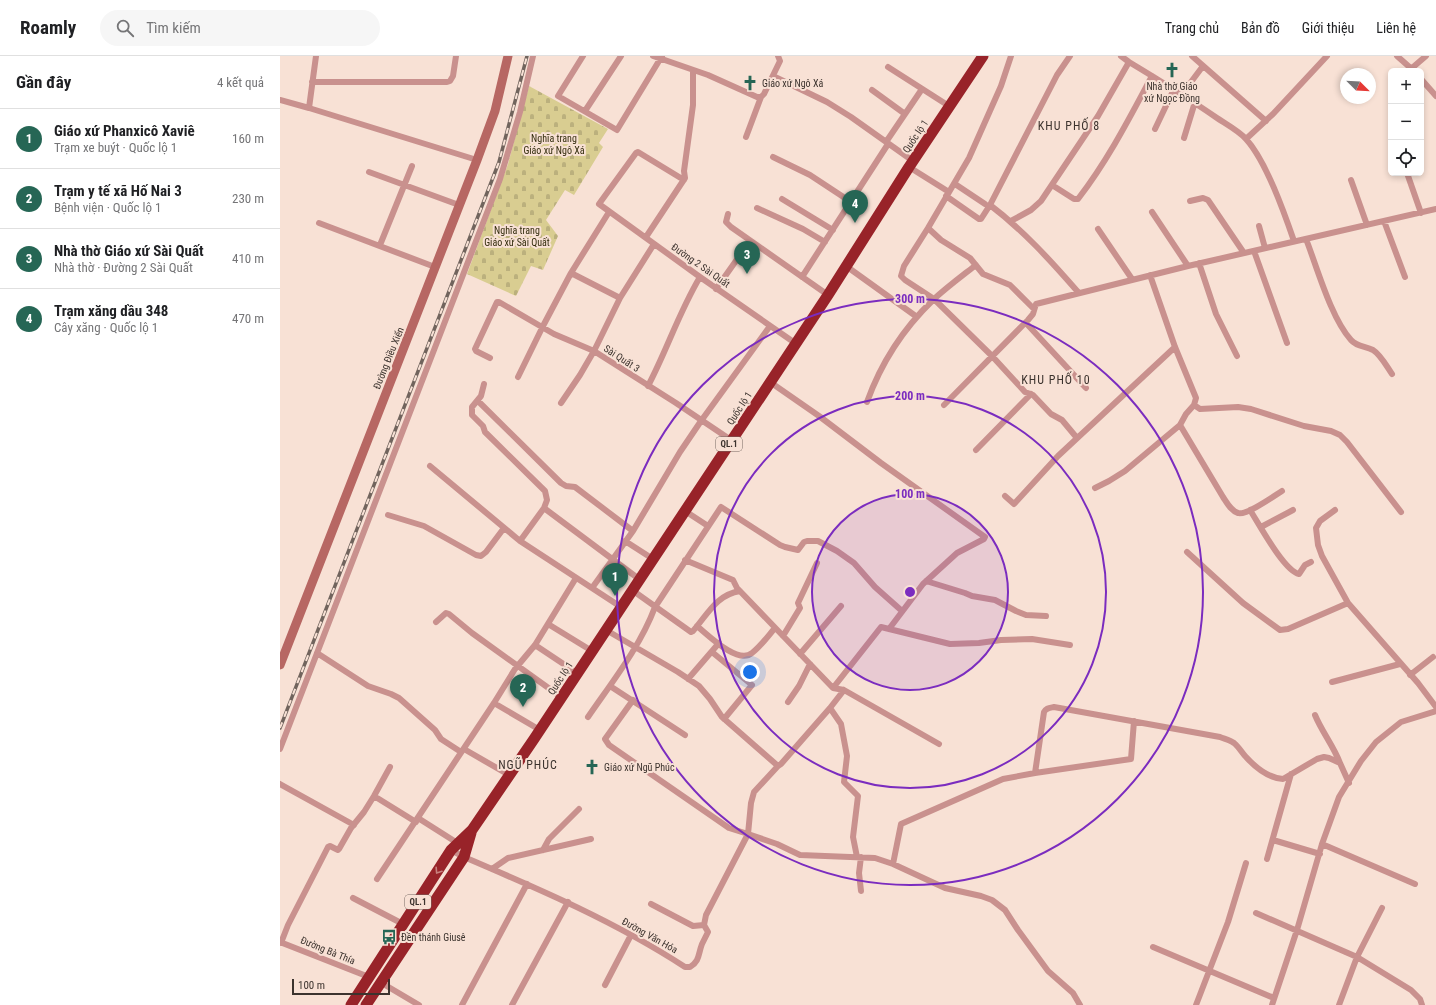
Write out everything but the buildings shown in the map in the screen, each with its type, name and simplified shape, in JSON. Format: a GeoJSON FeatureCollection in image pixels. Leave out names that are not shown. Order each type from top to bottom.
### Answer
{"type":"FeatureCollection","features":[{"type":"Feature","properties":{"kind":"highway","name":"Quốc lộ 1"},"geometry":{"type":"LineString","coordinates":[[366,1005],[472,830],[540,730],[828,295],[982,56]]}},
{"type":"Feature","properties":{"kind":"highway","name":"Quốc lộ 1"},"geometry":{"type":"LineString","coordinates":[[351,1005],[403,924],[460,850]]}},
{"type":"Feature","properties":{"kind":"highway"},"geometry":{"type":"LineString","coordinates":[[368,977],[380,982]]}},
{"type":"Feature","properties":{"kind":"street"},"geometry":{"type":"LineString","coordinates":[[309,108],[316,56]]}},
{"type":"Feature","properties":{"kind":"street"},"geometry":{"type":"LineString","coordinates":[[312,82],[447,82],[450,81],[453,76],[456,56]]}},
{"type":"Feature","properties":{"kind":"street","name":"Đường Điều Xiển"},"geometry":{"type":"LineString","coordinates":[[280,665],[477,160],[495,111],[508,56]]}},
{"type":"Feature","properties":{"kind":"street"},"geometry":{"type":"LineString","coordinates":[[280,749],[500,179],[520,112],[533,56]]}},
{"type":"Feature","properties":{"kind":"street"},"geometry":{"type":"LineString","coordinates":[[583,56],[558,96],[617,130],[662,57]]}},
{"type":"Feature","properties":{"kind":"street"},"geometry":{"type":"LineString","coordinates":[[584,111],[621,56]]}},
{"type":"Feature","properties":{"kind":"street"},"geometry":{"type":"LineString","coordinates":[[653,56],[662,57],[708,75],[757,97],[761,97]]}},
{"type":"Feature","properties":{"kind":"street"},"geometry":{"type":"LineString","coordinates":[[746,137],[761,97],[764,94],[780,61],[778,56]]}},
{"type":"Feature","properties":{"kind":"street"},"geometry":{"type":"LineString","coordinates":[[1011,56],[1001,86],[969,158],[955,184],[904,266],[902,276],[904,280],[934,299],[992,356],[1025,392],[1031,394],[1051,414],[1062,420],[1077,438]]}},
{"type":"Feature","properties":{"kind":"street"},"geometry":{"type":"LineString","coordinates":[[773,76],[827,102],[851,117],[887,143],[979,219],[988,205],[1056,75],[1070,56]]}},
{"type":"Feature","properties":{"kind":"street"},"geometry":{"type":"LineString","coordinates":[[1121,56],[1195,102],[1246,139],[1256,152],[1294,241]]}},
{"type":"Feature","properties":{"kind":"street"},"geometry":{"type":"LineString","coordinates":[[1246,139],[1266,121],[1327,56]]}},
{"type":"Feature","properties":{"kind":"street"},"geometry":{"type":"LineString","coordinates":[[1398,56],[1411,68]]}},
{"type":"Feature","properties":{"kind":"street"},"geometry":{"type":"LineString","coordinates":[[1415,68],[1426,56]]}},
{"type":"Feature","properties":{"kind":"street"},"geometry":{"type":"LineString","coordinates":[[1194,57],[1266,121]]}},
{"type":"Feature","properties":{"kind":"street"},"geometry":{"type":"LineString","coordinates":[[1012,221],[1031,210],[1041,201],[1098,116],[1129,62]]}},
{"type":"Feature","properties":{"kind":"street"},"geometry":{"type":"LineString","coordinates":[[1182,94],[1203,66]]}},
{"type":"Feature","properties":{"kind":"street"},"geometry":{"type":"LineString","coordinates":[[888,67],[949,106]]}},
{"type":"Feature","properties":{"kind":"street"},"geometry":{"type":"LineString","coordinates":[[646,237],[684,180],[693,105],[693,70]]}},
{"type":"Feature","properties":{"kind":"street"},"geometry":{"type":"LineString","coordinates":[[1052,184],[1074,199],[1078,199],[1096,176],[1116,143],[1152,76]]}},
{"type":"Feature","properties":{"kind":"street"},"geometry":{"type":"LineString","coordinates":[[1424,82],[1436,96]]}},
{"type":"Feature","properties":{"kind":"street"},"geometry":{"type":"LineString","coordinates":[[802,277],[922,89]]}},
{"type":"Feature","properties":{"kind":"street"},"geometry":{"type":"LineString","coordinates":[[1155,129],[1174,89]]}},
{"type":"Feature","properties":{"kind":"street"},"geometry":{"type":"LineString","coordinates":[[872,90],[905,114]]}},
{"type":"Feature","properties":{"kind":"street"},"geometry":{"type":"LineString","coordinates":[[280,100],[477,160]]}},
{"type":"Feature","properties":{"kind":"street"},"geometry":{"type":"LineString","coordinates":[[1184,138],[1195,102]]}},
{"type":"Feature","properties":{"kind":"street","name":"Đường 2 Sài Quất"},"geometry":{"type":"LineString","coordinates":[[684,180],[638,152],[599,204],[716,289],[795,343]]}},
{"type":"Feature","properties":{"kind":"street"},"geometry":{"type":"LineString","coordinates":[[773,157],[810,175],[851,202]]}},
{"type":"Feature","properties":{"kind":"street"},"geometry":{"type":"LineString","coordinates":[[380,245],[412,166]]}},
{"type":"Feature","properties":{"kind":"street"},"geometry":{"type":"LineString","coordinates":[[369,172],[459,205]]}},
{"type":"Feature","properties":{"kind":"street"},"geometry":{"type":"LineString","coordinates":[[1408,176],[1421,213]]}},
{"type":"Feature","properties":{"kind":"street"},"geometry":{"type":"LineString","coordinates":[[1351,180],[1367,224]]}},
{"type":"Feature","properties":{"kind":"street"},"geometry":{"type":"LineString","coordinates":[[955,184],[1012,221],[1049,258],[1078,292]]}},
{"type":"Feature","properties":{"kind":"street"},"geometry":{"type":"LineString","coordinates":[[1190,201],[1203,198],[1208,200],[1244,253]]}},
{"type":"Feature","properties":{"kind":"street"},"geometry":{"type":"LineString","coordinates":[[782,199],[833,230]]}},
{"type":"Feature","properties":{"kind":"street"},"geometry":{"type":"LineString","coordinates":[[757,208],[803,229],[825,242]]}},
{"type":"Feature","properties":{"kind":"street"},"geometry":{"type":"LineString","coordinates":[[944,405],[1026,323],[1033,314],[1036,304],[1078,292],[1199,263],[1436,209]]}},
{"type":"Feature","properties":{"kind":"street"},"geometry":{"type":"LineString","coordinates":[[518,377],[571,273],[609,212]]}},
{"type":"Feature","properties":{"kind":"street"},"geometry":{"type":"LineString","coordinates":[[1152,212],[1188,266]]}},
{"type":"Feature","properties":{"kind":"street"},"geometry":{"type":"LineString","coordinates":[[728,214],[726,222],[728,224],[828,295]]}},
{"type":"Feature","properties":{"kind":"street"},"geometry":{"type":"LineString","coordinates":[[1384,221],[1405,277]]}},
{"type":"Feature","properties":{"kind":"street"},"geometry":{"type":"LineString","coordinates":[[319,223],[435,267]]}},
{"type":"Feature","properties":{"kind":"street"},"geometry":{"type":"LineString","coordinates":[[1259,226],[1265,248]]}},
{"type":"Feature","properties":{"kind":"street"},"geometry":{"type":"LineString","coordinates":[[928,228],[941,240],[961,252],[976,265],[983,274],[1010,285],[1034,309]]}},
{"type":"Feature","properties":{"kind":"street"},"geometry":{"type":"LineString","coordinates":[[1098,229],[1132,279]]}},
{"type":"Feature","properties":{"kind":"street"},"geometry":{"type":"LineString","coordinates":[[1306,239],[1327,296],[1340,325],[1351,340],[1358,346],[1370,349],[1376,353],[1392,374]]}},
{"type":"Feature","properties":{"kind":"street"},"geometry":{"type":"LineString","coordinates":[[716,289],[750,241]]}},
{"type":"Feature","properties":{"kind":"street"},"geometry":{"type":"LineString","coordinates":[[561,403],[580,375],[594,351],[620,298],[654,244]]}},
{"type":"Feature","properties":{"kind":"street"},"geometry":{"type":"LineString","coordinates":[[1254,251],[1287,343]]}},
{"type":"Feature","properties":{"kind":"street"},"geometry":{"type":"LineString","coordinates":[[1199,263],[1216,314],[1237,356]]}},
{"type":"Feature","properties":{"kind":"street"},"geometry":{"type":"LineString","coordinates":[[867,402],[874,382],[885,362],[917,317],[934,299],[976,265]]}},
{"type":"Feature","properties":{"kind":"street"},"geometry":{"type":"LineString","coordinates":[[846,266],[917,317]]}},
{"type":"Feature","properties":{"kind":"street"},"geometry":{"type":"LineString","coordinates":[[571,273],[620,298]]}},
{"type":"Feature","properties":{"kind":"street"},"geometry":{"type":"LineString","coordinates":[[1094,488],[1125,471],[1180,424],[1194,405],[1196,398],[1174,347],[1150,275]]}},
{"type":"Feature","properties":{"kind":"street"},"geometry":{"type":"LineString","coordinates":[[648,386],[690,295],[700,277]]}},
{"type":"Feature","properties":{"kind":"street","name":"Sài Quất 3"},"geometry":{"type":"LineString","coordinates":[[490,358],[476,351],[475,349],[498,302],[503,303],[554,334],[594,351],[731,440]]}},
{"type":"Feature","properties":{"kind":"street"},"geometry":{"type":"LineString","coordinates":[[1026,323],[1086,388]]}},
{"type":"Feature","properties":{"kind":"street"},"geometry":{"type":"LineString","coordinates":[[592,588],[633,531],[680,452],[701,421],[770,326]]}},
{"type":"Feature","properties":{"kind":"street"},"geometry":{"type":"LineString","coordinates":[[1005,496],[1014,504],[1058,456],[1174,347]]}},
{"type":"Feature","properties":{"kind":"street"},"geometry":{"type":"LineString","coordinates":[[770,382],[985,537],[984,539],[957,553],[926,580],[889,629]]}},
{"type":"Feature","properties":{"kind":"street"},"geometry":{"type":"LineString","coordinates":[[484,384],[481,396],[472,407],[472,415],[482,426],[485,432],[545,491],[547,500],[544,508],[520,541]]}},
{"type":"Feature","properties":{"kind":"street"},"geometry":{"type":"LineString","coordinates":[[976,450],[1031,394]]}},
{"type":"Feature","properties":{"kind":"street"},"geometry":{"type":"LineString","coordinates":[[478,400],[561,482],[566,486],[575,487],[633,531]]}},
{"type":"Feature","properties":{"kind":"street"},"geometry":{"type":"LineString","coordinates":[[1194,405],[1200,409],[1238,407],[1251,409],[1297,424],[1331,431],[1340,435],[1401,512]]}},
{"type":"Feature","properties":{"kind":"street"},"geometry":{"type":"LineString","coordinates":[[1180,424],[1230,508],[1238,513],[1244,514],[1282,491]]}},
{"type":"Feature","properties":{"kind":"street"},"geometry":{"type":"LineString","coordinates":[[430,466],[520,541],[621,607]]}},
{"type":"Feature","properties":{"kind":"street"},"geometry":{"type":"LineString","coordinates":[[588,717],[610,686],[649,624],[655,607],[721,507],[785,547],[798,550],[804,542],[821,542],[837,551],[854,563],[875,587],[902,610]]}},
{"type":"Feature","properties":{"kind":"street"},"geometry":{"type":"LineString","coordinates":[[544,508],[639,580]]}},
{"type":"Feature","properties":{"kind":"street"},"geometry":{"type":"LineString","coordinates":[[1250,510],[1280,557],[1294,572],[1299,574],[1305,565],[1311,562]]}},
{"type":"Feature","properties":{"kind":"street"},"geometry":{"type":"LineString","coordinates":[[1261,527],[1293,510]]}},
{"type":"Feature","properties":{"kind":"street"},"geometry":{"type":"LineString","coordinates":[[1335,510],[1320,521],[1316,528],[1316,537],[1322,556],[1348,603],[1436,707]]}},
{"type":"Feature","properties":{"kind":"street"},"geometry":{"type":"LineString","coordinates":[[684,511],[708,526]]}},
{"type":"Feature","properties":{"kind":"street"},"geometry":{"type":"LineString","coordinates":[[388,514],[424,526],[476,555],[481,556],[486,552],[504,528]]}},
{"type":"Feature","properties":{"kind":"street"},"geometry":{"type":"LineString","coordinates":[[625,541],[653,559]]}},
{"type":"Feature","properties":{"kind":"street"},"geometry":{"type":"LineString","coordinates":[[1187,552],[1243,603],[1280,630],[1288,629],[1348,603]]}},
{"type":"Feature","properties":{"kind":"street"},"geometry":{"type":"LineString","coordinates":[[685,560],[733,580],[740,591],[833,688],[844,690],[939,744]]}},
{"type":"Feature","properties":{"kind":"street"},"geometry":{"type":"LineString","coordinates":[[783,636],[800,608],[798,603],[817,563]]}},
{"type":"Feature","properties":{"kind":"street"},"geometry":{"type":"LineString","coordinates":[[377,879],[518,666],[535,645],[576,578]]}},
{"type":"Feature","properties":{"kind":"street"},"geometry":{"type":"LineString","coordinates":[[926,580],[972,596],[994,600],[1026,615],[1046,616]]}},
{"type":"Feature","properties":{"kind":"street"},"geometry":{"type":"LineString","coordinates":[[632,590],[690,632],[693,632],[720,598],[732,592],[740,591]]}},
{"type":"Feature","properties":{"kind":"street"},"geometry":{"type":"LineString","coordinates":[[800,654],[841,606]]}},
{"type":"Feature","properties":{"kind":"street"},"geometry":{"type":"LineString","coordinates":[[436,622],[446,613],[449,614],[472,633],[561,697]]}},
{"type":"Feature","properties":{"kind":"street"},"geometry":{"type":"LineString","coordinates":[[548,624],[592,651]]}},
{"type":"Feature","properties":{"kind":"street"},"geometry":{"type":"LineString","coordinates":[[697,626],[730,652],[742,657],[751,654],[775,628]]}},
{"type":"Feature","properties":{"kind":"street"},"geometry":{"type":"LineString","coordinates":[[833,688],[880,627],[950,644],[1032,639],[1070,645]]}},
{"type":"Feature","properties":{"kind":"street"},"geometry":{"type":"LineString","coordinates":[[606,630],[700,686],[724,719],[778,766]]}},
{"type":"Feature","properties":{"kind":"street"},"geometry":{"type":"LineString","coordinates":[[688,679],[719,643]]}},
{"type":"Feature","properties":{"kind":"street"},"geometry":{"type":"LineString","coordinates":[[535,645],[577,673]]}},
{"type":"Feature","properties":{"kind":"street"},"geometry":{"type":"LineString","coordinates":[[712,652],[752,685],[724,719]]}},
{"type":"Feature","properties":{"kind":"street"},"geometry":{"type":"LineString","coordinates":[[723,661],[730,652]]}},
{"type":"Feature","properties":{"kind":"street"},"geometry":{"type":"LineString","coordinates":[[317,653],[368,686],[399,698],[435,730],[441,739],[510,775]]}},
{"type":"Feature","properties":{"kind":"street"},"geometry":{"type":"LineString","coordinates":[[1410,675],[1433,657]]}},
{"type":"Feature","properties":{"kind":"street"},"geometry":{"type":"LineString","coordinates":[[788,702],[799,686],[810,664]]}},
{"type":"Feature","properties":{"kind":"street"},"geometry":{"type":"LineString","coordinates":[[1332,682],[1400,664]]}},
{"type":"Feature","properties":{"kind":"street"},"geometry":{"type":"LineString","coordinates":[[610,686],[685,735]]}},
{"type":"Feature","properties":{"kind":"street"},"geometry":{"type":"LineString","coordinates":[[748,834],[751,803],[754,792],[785,760],[844,690]]}},
{"type":"Feature","properties":{"kind":"street"},"geometry":{"type":"LineString","coordinates":[[633,700],[605,739],[609,745],[729,828],[777,844],[800,855],[875,858],[893,864],[946,888],[981,896],[1005,910],[1048,970],[1073,992],[1080,1005]]}},
{"type":"Feature","properties":{"kind":"street"},"geometry":{"type":"LineString","coordinates":[[494,704],[540,730]]}},
{"type":"Feature","properties":{"kind":"street"},"geometry":{"type":"LineString","coordinates":[[1035,773],[1044,712],[1045,709],[1054,707],[1220,737],[1233,742],[1240,748],[1245,757],[1267,774],[1277,778],[1283,779],[1317,759],[1324,757],[1340,763]]}},
{"type":"Feature","properties":{"kind":"street"},"geometry":{"type":"LineString","coordinates":[[830,708],[841,724],[848,756],[844,782],[858,796],[853,837],[859,857],[860,891]]}},
{"type":"Feature","properties":{"kind":"street"},"geometry":{"type":"LineString","coordinates":[[1153,947],[1210,970],[1273,1002],[1297,930],[1322,844],[1339,798],[1361,761],[1376,742],[1401,722],[1436,711]]}},
{"type":"Feature","properties":{"kind":"street"},"geometry":{"type":"LineString","coordinates":[[1315,715],[1335,749],[1349,783]]}},
{"type":"Feature","properties":{"kind":"street"},"geometry":{"type":"LineString","coordinates":[[893,864],[901,824],[1003,779],[1104,762],[1131,760],[1134,721]]}},
{"type":"Feature","properties":{"kind":"street"},"geometry":{"type":"LineString","coordinates":[[281,942],[328,847],[330,846],[338,850],[339,849],[374,796],[390,767]]}},
{"type":"Feature","properties":{"kind":"street"},"geometry":{"type":"LineString","coordinates":[[1267,859],[1291,774]]}},
{"type":"Feature","properties":{"kind":"street"},"geometry":{"type":"LineString","coordinates":[[280,784],[354,825]]}},
{"type":"Feature","properties":{"kind":"street","name":"Đường Văn Hóa"},"geometry":{"type":"LineString","coordinates":[[374,796],[417,820],[460,850],[492,869],[568,902],[631,936],[653,946],[685,967],[690,967],[696,963],[698,959],[701,945],[708,932],[704,925],[706,915],[748,834]]}},
{"type":"Feature","properties":{"kind":"street"},"geometry":{"type":"LineString","coordinates":[[544,850],[549,839],[579,809]]}},
{"type":"Feature","properties":{"kind":"street"},"geometry":{"type":"LineString","coordinates":[[492,869],[508,858],[591,839]]}},
{"type":"Feature","properties":{"kind":"street"},"geometry":{"type":"LineString","coordinates":[[1273,840],[1320,854]]}},
{"type":"Feature","properties":{"kind":"street"},"geometry":{"type":"LineString","coordinates":[[1322,844],[1415,884]]}},
{"type":"Feature","properties":{"kind":"street"},"geometry":{"type":"LineString","coordinates":[[1196,1005],[1228,922],[1246,863]]}},
{"type":"Feature","properties":{"kind":"street"},"geometry":{"type":"LineString","coordinates":[[462,1005],[528,884]]}},
{"type":"Feature","properties":{"kind":"street"},"geometry":{"type":"LineString","coordinates":[[353,898],[403,924]]}},
{"type":"Feature","properties":{"kind":"street"},"geometry":{"type":"LineString","coordinates":[[512,1005],[568,902]]}},
{"type":"Feature","properties":{"kind":"street"},"geometry":{"type":"LineString","coordinates":[[651,904],[693,926],[704,925]]}},
{"type":"Feature","properties":{"kind":"street"},"geometry":{"type":"LineString","coordinates":[[1339,1005],[1356,956],[1382,908]]}},
{"type":"Feature","properties":{"kind":"street"},"geometry":{"type":"LineString","coordinates":[[1256,913],[1356,956],[1412,990],[1420,999],[1422,1005]]}},
{"type":"Feature","properties":{"kind":"street"},"geometry":{"type":"LineString","coordinates":[[605,985],[631,936]]}},
{"type":"Feature","properties":{"kind":"street","name":"Đường Bà Thía"},"geometry":{"type":"LineString","coordinates":[[281,942],[368,977]]}},
{"type":"Feature","properties":{"kind":"street"},"geometry":{"type":"LineString","coordinates":[[380,982],[419,1005]]}},
{"type":"Feature","properties":{"kind":"green space"},"geometry":{"type":"Polygon","coordinates":[[[529,86],[608,129],[599,143],[603,147],[574,195],[565,190],[546,220],[558,236],[543,270],[531,266],[516,296],[467,274],[508,164],[529,86]]]}},
{"type":"Feature","properties":{"kind":"railway"},"geometry":{"type":"LineString","coordinates":[[280,728],[499,162],[527,56]]}},
{"type":"Feature","properties":{"kind":"place","name":"Nhà thờ Giáo xứ Ngọc Đồng"},"geometry":{"type":"Point","coordinates":[1172,70]}},
{"type":"Feature","properties":{"kind":"place","name":"Giáo xứ Ngô Xá"},"geometry":{"type":"Point","coordinates":[750,83]}},
{"type":"Feature","properties":{"kind":"place","name":"Trạm xăng dầu 348"},"geometry":{"type":"Point","coordinates":[855,223]}},
{"type":"Feature","properties":{"kind":"place","name":"Nhà thờ Giáo xứ Sài Quất"},"geometry":{"type":"Point","coordinates":[747,274]}},
{"type":"Feature","properties":{"kind":"place","name":"Giáo xứ Phanxicô Xaviê"},"geometry":{"type":"Point","coordinates":[615,596]}},
{"type":"Feature","properties":{"kind":"place","name":"Trạm y tế xã Hố Nai 3"},"geometry":{"type":"Point","coordinates":[523,707]}},
{"type":"Feature","properties":{"kind":"place","name":"Giáo xứ Ngũ Phúc"},"geometry":{"type":"Point","coordinates":[592,767]}},
{"type":"Feature","properties":{"kind":"place","name":"Đền thánh Giusê"},"geometry":{"type":"Point","coordinates":[389,937]}},
{"type":"Feature","properties":{"kind":"district","name":"KHU PHỐ 8"},"geometry":{"type":"Point","coordinates":[1069,126]}},
{"type":"Feature","properties":{"kind":"district","name":"KHU PHỐ 10"},"geometry":{"type":"Point","coordinates":[1056,380]}},
{"type":"Feature","properties":{"kind":"district","name":"NGŨ PHÚC"},"geometry":{"type":"Point","coordinates":[528,765]}},
{"type":"Feature","properties":{"kind":"park label","name":"Nghĩa trang Giáo xứ Ngô Xá"},"geometry":{"type":"Point","coordinates":[554,144]}},
{"type":"Feature","properties":{"kind":"park label","name":"Nghĩa trang Giáo xứ Sài Quất"},"geometry":{"type":"Point","coordinates":[517,236]}}]}
